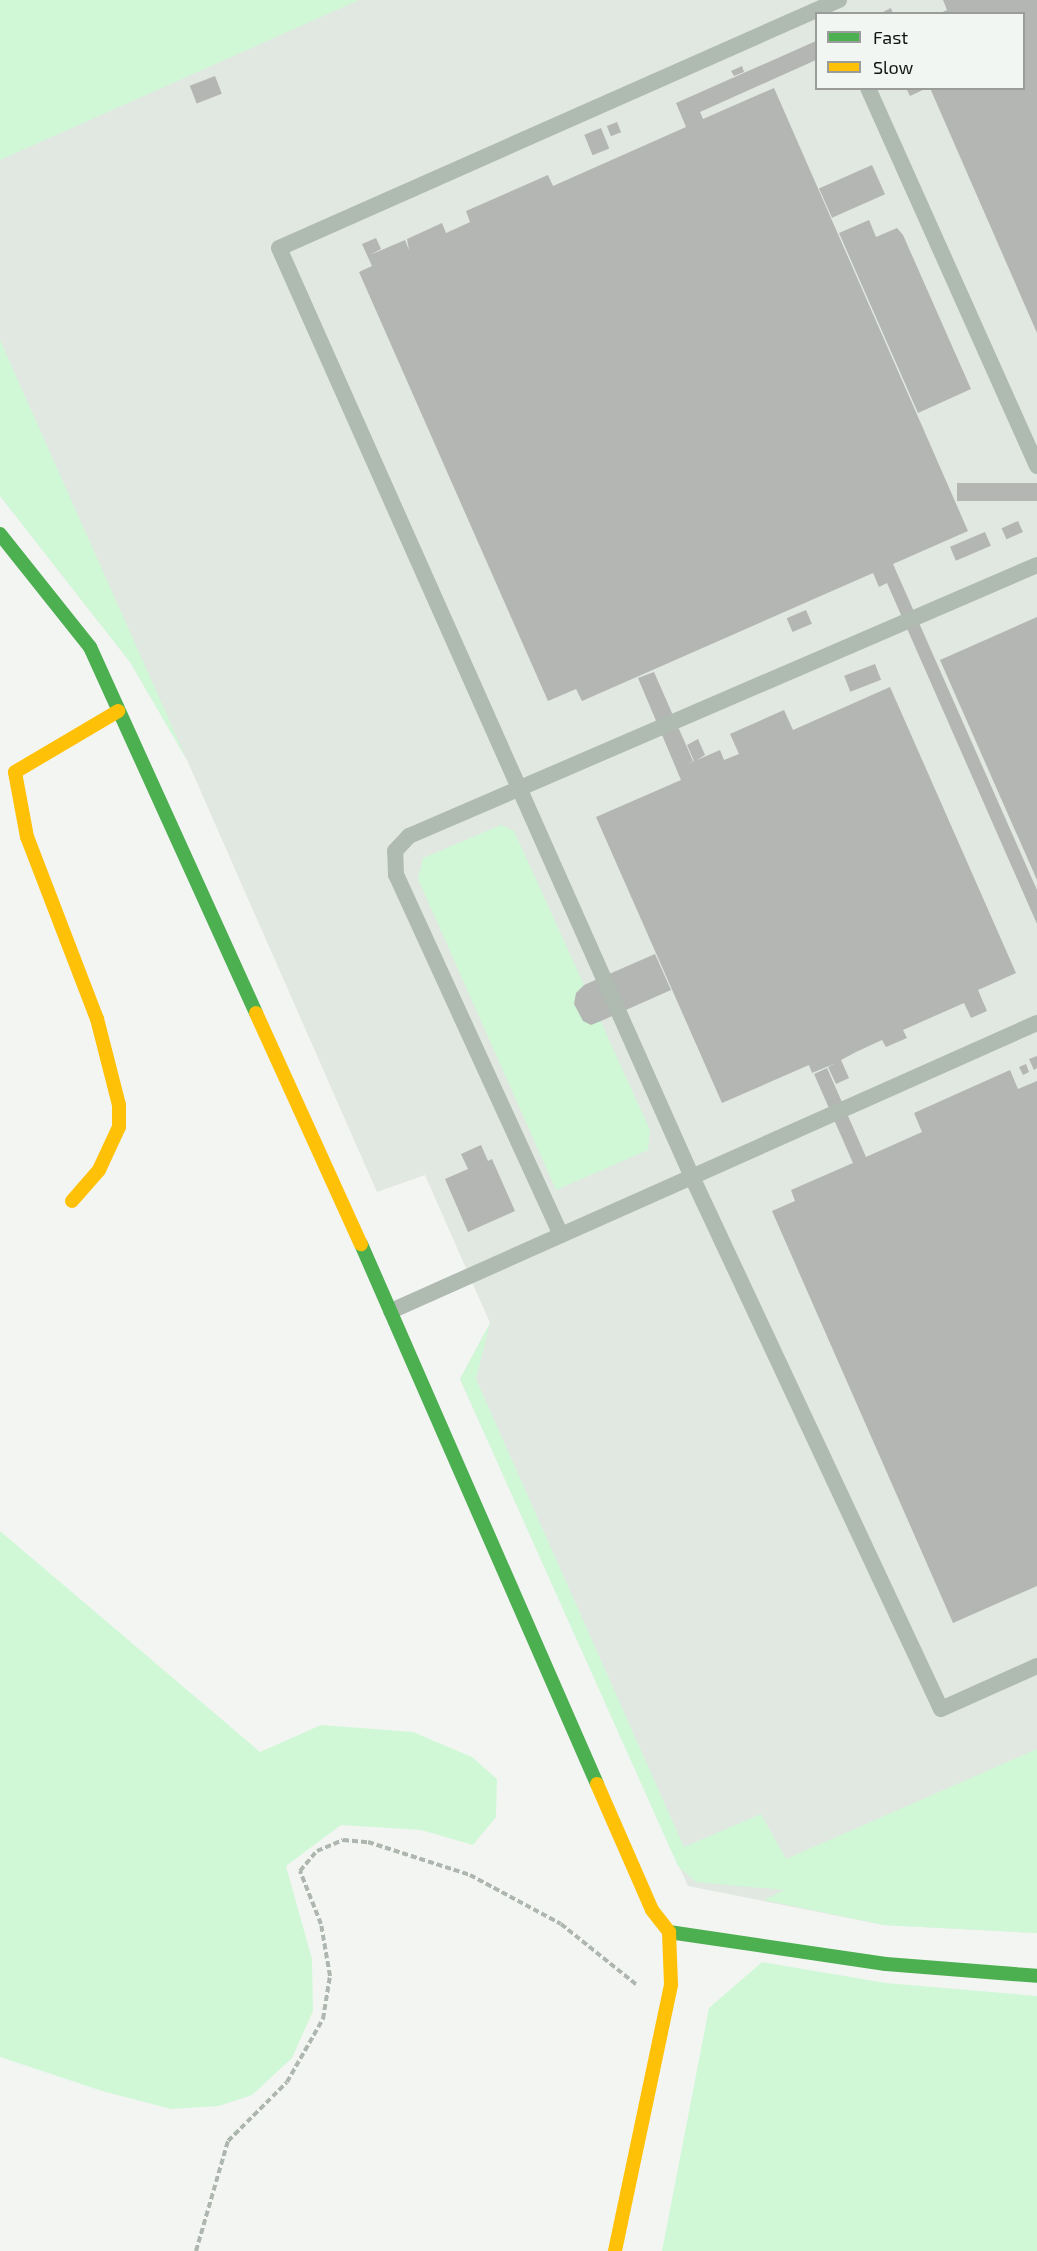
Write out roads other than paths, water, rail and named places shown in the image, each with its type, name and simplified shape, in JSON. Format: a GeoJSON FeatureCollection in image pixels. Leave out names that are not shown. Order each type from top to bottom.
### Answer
{"type":"FeatureCollection","features":[{"type":"Feature","properties":{"kind":"street"},"geometry":{"type":"LineString","coordinates":[[0,534],[90,647],[390,1311],[652,1910],[669,1932],[671,1985],[615,2251]]}},
{"type":"Feature","properties":{"kind":"street"},"geometry":{"type":"LineString","coordinates":[[72,1201],[99,1170],[119,1127],[119,1105],[97,1018],[27,837],[15,772],[118,711]]}},
{"type":"Feature","properties":{"kind":"street"},"geometry":{"type":"LineString","coordinates":[[669,1932],[886,1964],[1037,1976]]}},
{"type":"Feature","properties":{"kind":"lane"},"geometry":{"type":"LineString","coordinates":[[815,14],[279,248],[692,1177],[941,1709],[1037,1666]]}},
{"type":"Feature","properties":{"kind":"lane"},"geometry":{"type":"LineString","coordinates":[[869,90],[1037,466]]}},
{"type":"Feature","properties":{"kind":"lane"},"geometry":{"type":"LineString","coordinates":[[561,1235],[396,875],[395,851],[409,836],[1037,565]]}},
{"type":"Feature","properties":{"kind":"lane"},"geometry":{"type":"LineString","coordinates":[[390,1311],[1037,1023]]}}]}
